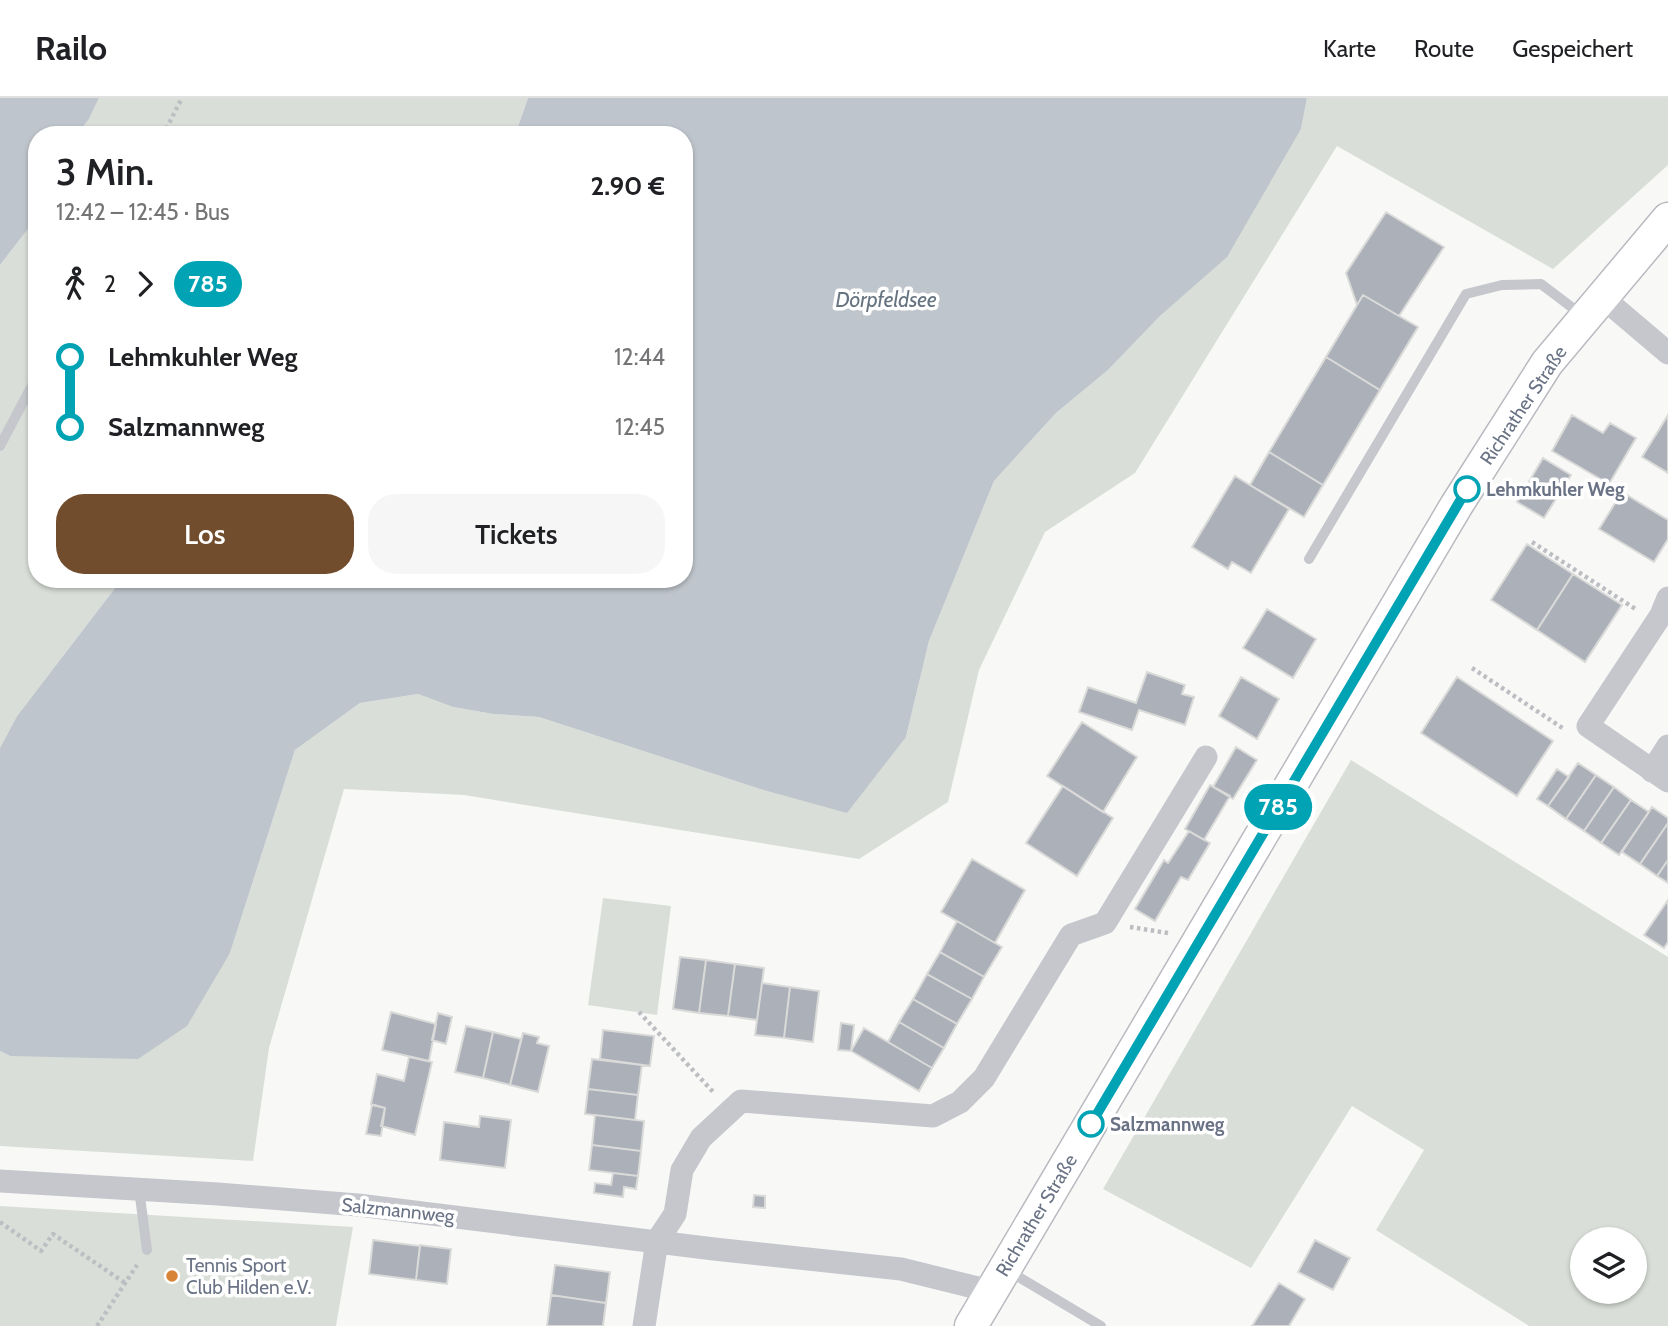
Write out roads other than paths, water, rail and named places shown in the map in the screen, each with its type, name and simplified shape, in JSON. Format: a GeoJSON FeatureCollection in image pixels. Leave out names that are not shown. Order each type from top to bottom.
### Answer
{"type":"FeatureCollection","features":[{"type":"Feature","properties":{"kind":"main road","name":"Richrather Straße"},"geometry":{"type":"LineString","coordinates":[[971,1326],[1456,506],[1547,363],[1668,219]]}},
{"type":"Feature","properties":{"kind":"street"},"geometry":{"type":"LineString","coordinates":[[1593,307],[1668,353]]}},
{"type":"Feature","properties":{"kind":"street"},"geometry":{"type":"LineString","coordinates":[[1663,614],[1588,726],[1660,776],[1668,746]]}},
{"type":"Feature","properties":{"kind":"street"},"geometry":{"type":"LineString","coordinates":[[644,1326],[657,1241],[675,1214],[682,1170],[701,1138],[741,1101],[933,1116],[960,1102],[984,1078],[1071,935],[1105,923],[1206,757]]}},
{"type":"Feature","properties":{"kind":"street","name":"Salzmannweg"},"geometry":{"type":"LineString","coordinates":[[0,1181],[358,1205],[997,1280]]}},
{"type":"Feature","properties":{"kind":"lane"},"geometry":{"type":"LineString","coordinates":[[1309,559],[1466,294],[1502,285],[1541,284],[1593,307]]}},
{"type":"Feature","properties":{"kind":"lane"},"geometry":{"type":"LineString","coordinates":[[0,446],[28,393]]}},
{"type":"Feature","properties":{"kind":"lane"},"geometry":{"type":"LineString","coordinates":[[139,1189],[147,1251]]}},
{"type":"Feature","properties":{"kind":"lane"},"geometry":{"type":"LineString","coordinates":[[997,1280],[1101,1326]]}},
{"type":"Feature","properties":{"kind":"water"},"geometry":{"type":"Polygon","coordinates":[[[0,98],[99,98],[84,126],[28,126],[28,229],[0,265],[0,98]]]}},
{"type":"Feature","properties":{"kind":"water","name":"Dörpfeldsee"},"geometry":{"type":"Polygon","coordinates":[[[528,98],[1307,98],[1301,129],[1227,257],[1161,315],[1108,370],[1056,413],[994,481],[929,641],[906,737],[847,813],[757,788],[539,717],[493,714],[453,707],[418,694],[360,703],[295,750],[230,953],[187,1026],[138,1059],[10,1056],[0,1051],[0,748],[17,716],[115,588],[693,588],[693,126],[518,126],[528,98]]]}},
{"type":"Feature","properties":{"kind":"place","name":"Lehmkuhler Weg"},"geometry":{"type":"Point","coordinates":[1467,489]}},
{"type":"Feature","properties":{"kind":"place","name":"Salzmannweg"},"geometry":{"type":"Point","coordinates":[1091,1124]}},
{"type":"Feature","properties":{"kind":"place","name":"Tennis Sport Club Hilden e.V."},"geometry":{"type":"Point","coordinates":[172,1276]}}]}
